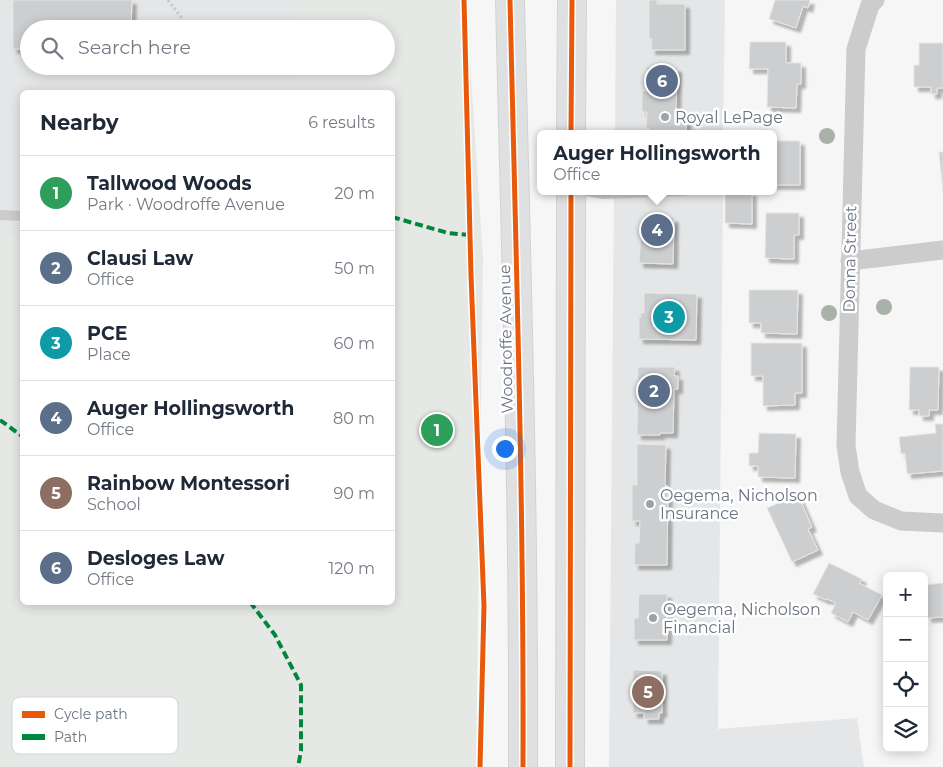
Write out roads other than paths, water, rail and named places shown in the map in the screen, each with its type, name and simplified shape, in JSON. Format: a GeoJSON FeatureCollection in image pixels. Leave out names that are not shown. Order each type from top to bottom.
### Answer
{"type":"FeatureCollection","features":[{"type":"Feature","properties":{"kind":"main road","name":"Woodroffe Avenue"},"geometry":{"type":"LineString","coordinates":[[510,0],[520,408],[524,654],[523,767]]}},
{"type":"Feature","properties":{"kind":"main road"},"geometry":{"type":"LineString","coordinates":[[572,0],[572,130]]}},
{"type":"Feature","properties":{"kind":"main road"},"geometry":{"type":"LineString","coordinates":[[570,767],[571,195]]}},
{"type":"Feature","properties":{"kind":"street","name":"Donna Street"},"geometry":{"type":"LineString","coordinates":[[875,0],[870,5],[856,49],[846,446],[850,472],[858,496],[876,511],[902,521],[943,523]]}},
{"type":"Feature","properties":{"kind":"street"},"geometry":{"type":"LineString","coordinates":[[850,261],[943,250]]}},
{"type":"Feature","properties":{"kind":"lane"},"geometry":{"type":"LineString","coordinates":[[0,216],[20,216]]}},
{"type":"Feature","properties":{"kind":"place","name":"Desloges Law"},"geometry":{"type":"Point","coordinates":[662,81]}},
{"type":"Feature","properties":{"kind":"place","name":"Royal LePage"},"geometry":{"type":"Point","coordinates":[665,117]}},
{"type":"Feature","properties":{"kind":"place","name":"Auger Hollingsworth"},"geometry":{"type":"Point","coordinates":[657,230]}},
{"type":"Feature","properties":{"kind":"place","name":"PCE"},"geometry":{"type":"Point","coordinates":[669,317]}},
{"type":"Feature","properties":{"kind":"place","name":"Clausi Law"},"geometry":{"type":"Point","coordinates":[654,391]}},
{"type":"Feature","properties":{"kind":"place","name":"Tallwood Woods"},"geometry":{"type":"Point","coordinates":[437,430]}},
{"type":"Feature","properties":{"kind":"place","name":"Oegema, Nicholson Insurance"},"geometry":{"type":"Point","coordinates":[650,504]}},
{"type":"Feature","properties":{"kind":"place","name":"Oegema, Nicholson Financial"},"geometry":{"type":"Point","coordinates":[653,618]}},
{"type":"Feature","properties":{"kind":"place","name":"Rainbow Montessori"},"geometry":{"type":"Point","coordinates":[648,692]}}]}
